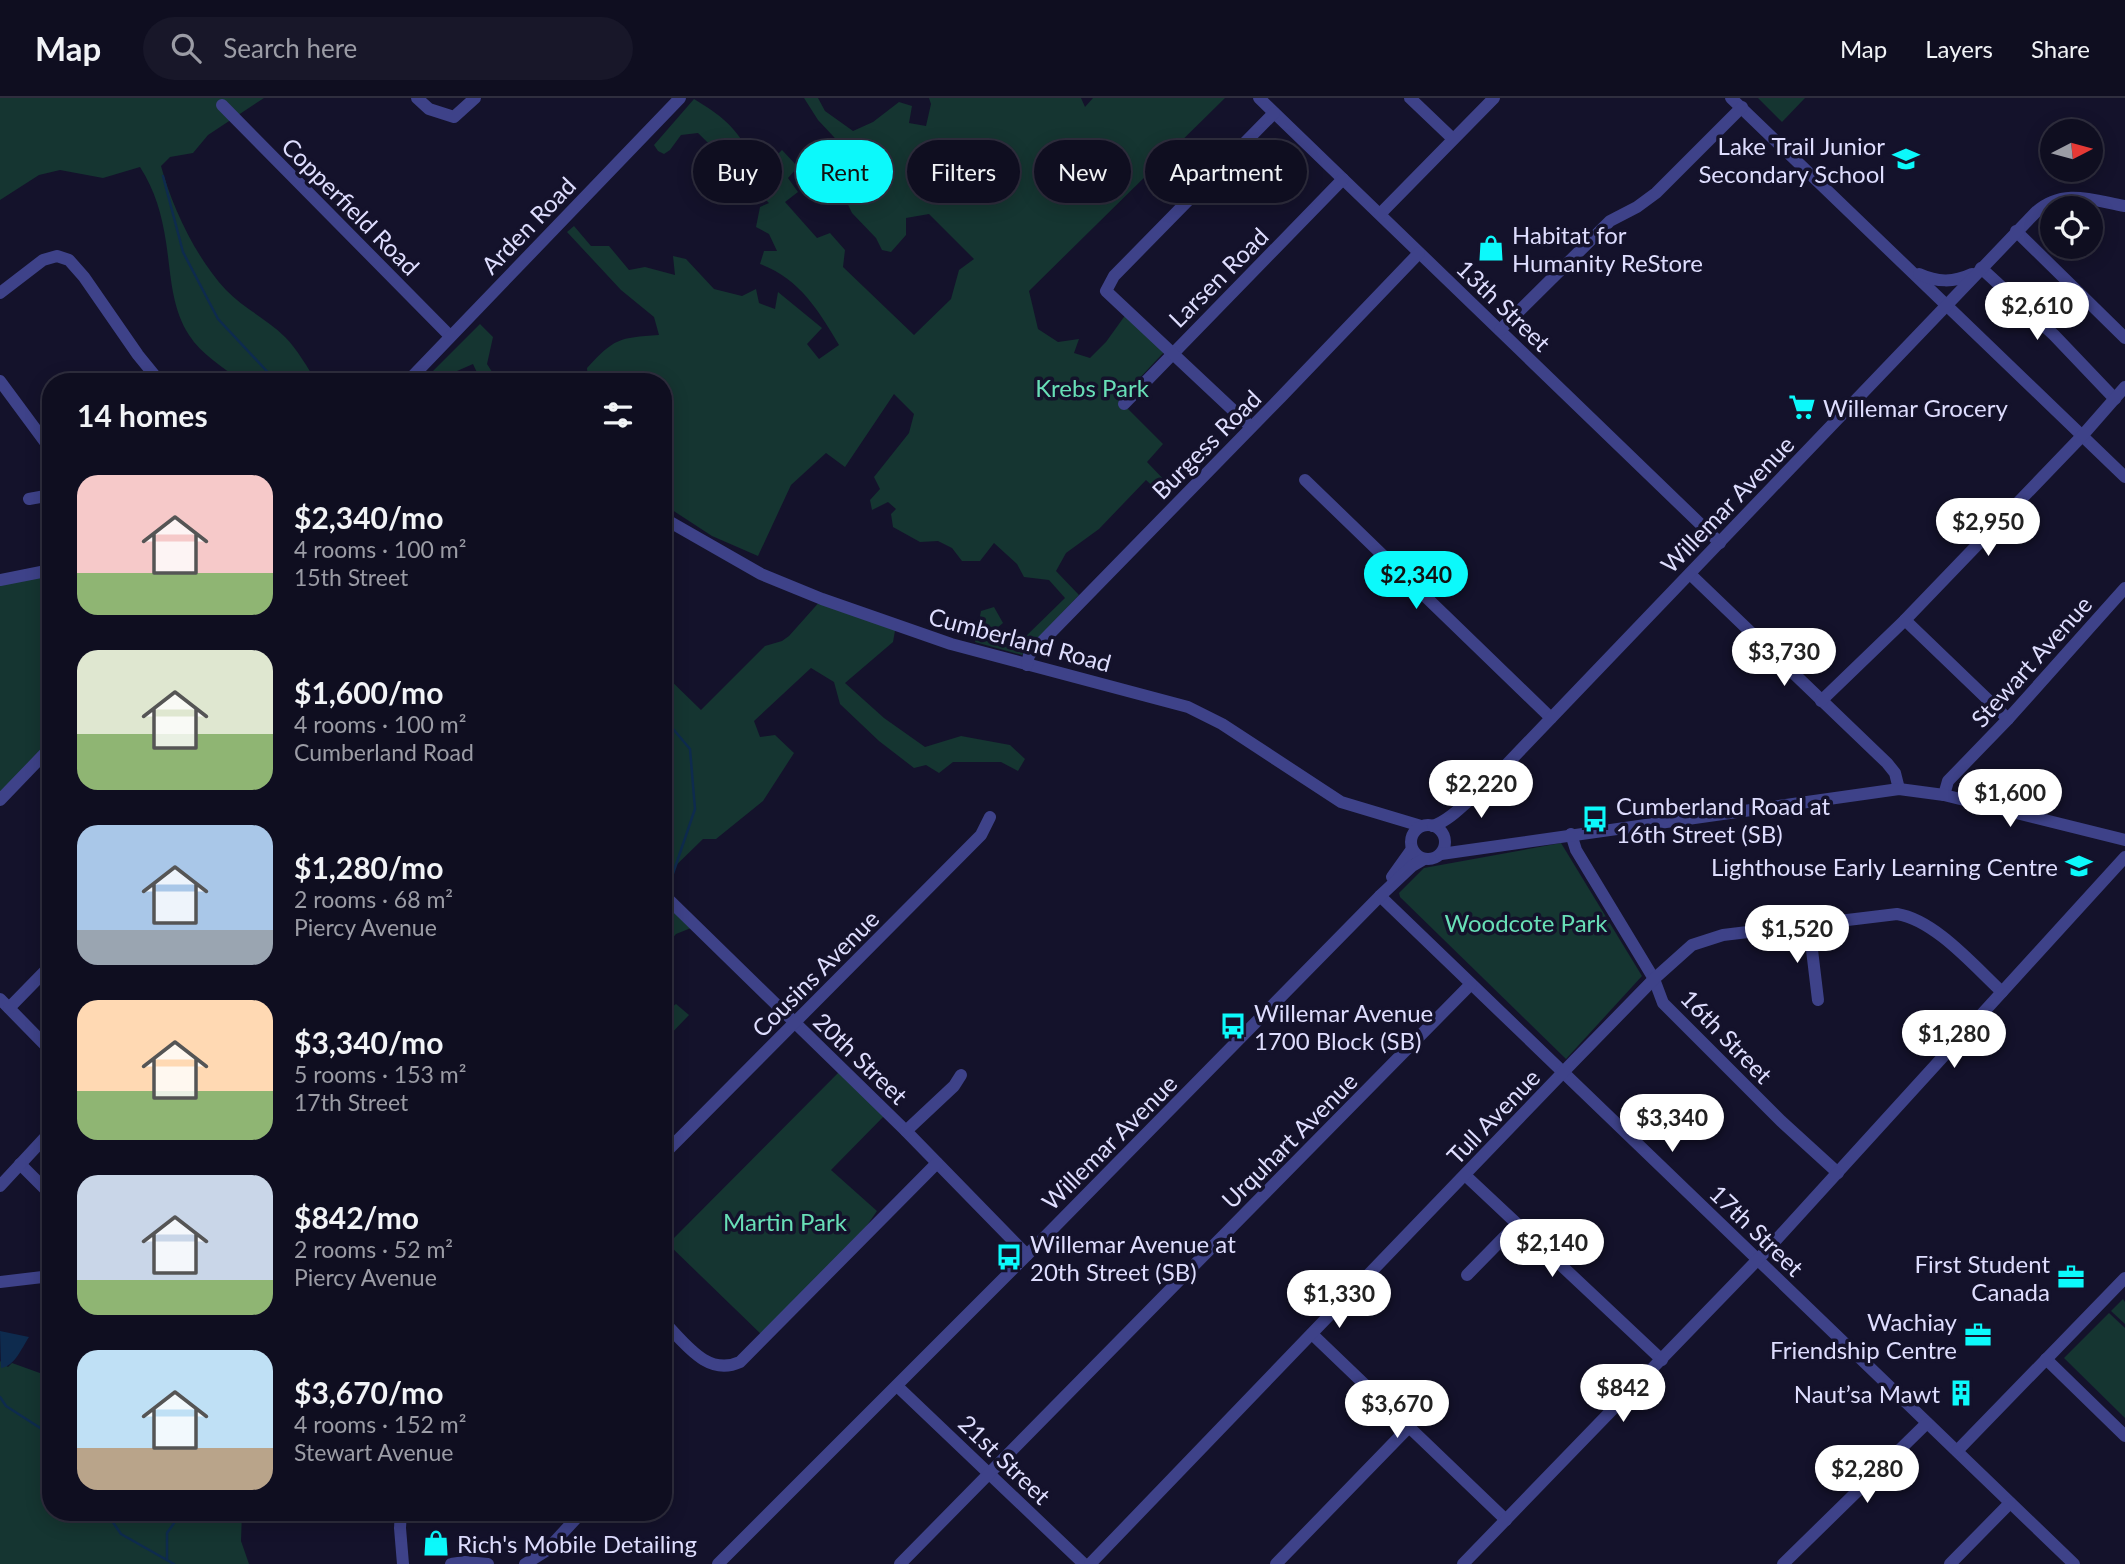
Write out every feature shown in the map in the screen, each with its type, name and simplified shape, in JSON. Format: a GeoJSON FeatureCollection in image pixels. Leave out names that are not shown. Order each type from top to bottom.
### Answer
{"type":"FeatureCollection","features":[{"type":"Feature","properties":{"kind":"street"},"geometry":{"type":"LineString","coordinates":[[417,98],[429,108],[454,117],[475,98]]}},
{"type":"Feature","properties":{"kind":"street","name":"Arden Road"},"geometry":{"type":"LineString","coordinates":[[415,373],[680,98]]}},
{"type":"Feature","properties":{"kind":"street","name":"13th Street"},"geometry":{"type":"LineString","coordinates":[[1259,98],[1720,543]]}},
{"type":"Feature","properties":{"kind":"street"},"geometry":{"type":"LineString","coordinates":[[1410,98],[1453,139]]}},
{"type":"Feature","properties":{"kind":"street"},"geometry":{"type":"LineString","coordinates":[[1380,214],[1494,98]]}},
{"type":"Feature","properties":{"kind":"street"},"geometry":{"type":"LineString","coordinates":[[1731,98],[2125,477]]}},
{"type":"Feature","properties":{"kind":"street","name":"Copperfield Road"},"geometry":{"type":"LineString","coordinates":[[222,105],[450,336]]}},
{"type":"Feature","properties":{"kind":"street"},"geometry":{"type":"LineString","coordinates":[[1500,330],[1610,221],[1656,193],[1742,107]]}},
{"type":"Feature","properties":{"kind":"street"},"geometry":{"type":"LineString","coordinates":[[1251,427],[1106,291],[1114,276],[1274,113]]}},
{"type":"Feature","properties":{"kind":"street","name":"Larsen Road"},"geometry":{"type":"LineString","coordinates":[[1124,404],[1343,179]]}},
{"type":"Feature","properties":{"kind":"street","name":"Willemar Avenue"},"geometry":{"type":"LineString","coordinates":[[1445,838],[1487,785],[1550,718],[1979,269],[2047,202],[2060,198],[2076,198],[2125,206]]}},
{"type":"Feature","properties":{"kind":"street"},"geometry":{"type":"LineString","coordinates":[[2017,232],[2125,338]]}},
{"type":"Feature","properties":{"kind":"street","name":"Burgess Road"},"geometry":{"type":"LineString","coordinates":[[1027,665],[1029,655],[1419,253]]}},
{"type":"Feature","properties":{"kind":"street"},"geometry":{"type":"LineString","coordinates":[[0,293],[43,260],[57,256],[69,260],[153,373]]}},
{"type":"Feature","properties":{"kind":"street"},"geometry":{"type":"LineString","coordinates":[[1911,270],[1941,281],[1958,280],[1979,269],[2054,335],[2115,399]]}},
{"type":"Feature","properties":{"kind":"street"},"geometry":{"type":"LineString","coordinates":[[0,381],[42,438]]}},
{"type":"Feature","properties":{"kind":"street"},"geometry":{"type":"LineString","coordinates":[[1821,701],[1905,620],[2082,436],[2125,387]]}},
{"type":"Feature","properties":{"kind":"street"},"geometry":{"type":"LineString","coordinates":[[1305,481],[1550,718]]}},
{"type":"Feature","properties":{"kind":"street"},"geometry":{"type":"LineString","coordinates":[[29,499],[42,497]]}},
{"type":"Feature","properties":{"kind":"street","name":"Cumberland Road"},"geometry":{"type":"LineString","coordinates":[[672,523],[761,574],[799,590],[951,644],[1188,707],[1222,724],[1332,797],[1400,829],[1411,846]]}},
{"type":"Feature","properties":{"kind":"street"},"geometry":{"type":"LineString","coordinates":[[0,580],[42,572]]}},
{"type":"Feature","properties":{"kind":"street"},"geometry":{"type":"LineString","coordinates":[[1690,574],[1887,763],[1895,773],[1899,789]]}},
{"type":"Feature","properties":{"kind":"street","name":"Stewart Avenue"},"geometry":{"type":"LineString","coordinates":[[1944,795],[1948,780],[2008,719],[2125,589]]}},
{"type":"Feature","properties":{"kind":"street"},"geometry":{"type":"LineString","coordinates":[[1905,620],[2008,719]]}},
{"type":"Feature","properties":{"kind":"street"},"geometry":{"type":"LineString","coordinates":[[0,800],[42,756]]}},
{"type":"Feature","properties":{"kind":"street","name":"Willemar Avenue"},"geometry":{"type":"LineString","coordinates":[[1427,826],[1445,820],[1487,785]]}},
{"type":"Feature","properties":{"kind":"street"},"geometry":{"type":"LineString","coordinates":[[1483,848],[1456,844],[1445,838],[1440,830],[1427,826],[1414,833],[1411,846],[1415,853],[1424,859],[1436,858],[1441,854],[1483,848],[1571,834],[1899,789],[1944,795],[2125,840]]}},
{"type":"Feature","properties":{"kind":"street","name":"Cumberland Road"},"geometry":{"type":"LineString","coordinates":[[1359,809],[1427,826]]}},
{"type":"Feature","properties":{"kind":"street","name":"Cousins Avenue"},"geometry":{"type":"LineString","coordinates":[[672,1146],[981,835],[990,817]]}},
{"type":"Feature","properties":{"kind":"street","name":"16th Street"},"geometry":{"type":"LineString","coordinates":[[1571,834],[1576,850],[1654,979],[1663,1003],[1838,1173]]}},
{"type":"Feature","properties":{"kind":"street"},"geometry":{"type":"LineString","coordinates":[[1441,854],[1445,838]]}},
{"type":"Feature","properties":{"kind":"street","name":"Willemar Avenue"},"geometry":{"type":"LineString","coordinates":[[1380,896],[1411,846]]}},
{"type":"Feature","properties":{"kind":"street"},"geometry":{"type":"LineString","coordinates":[[1463,1564],[1758,1260],[2125,858]]}},
{"type":"Feature","properties":{"kind":"street","name":"Willemar Avenue"},"geometry":{"type":"LineString","coordinates":[[718,1564],[1380,896],[1412,866],[1424,859]]}},
{"type":"Feature","properties":{"kind":"street","name":"17th Street"},"geometry":{"type":"LineString","coordinates":[[1380,896],[2074,1564]]}},
{"type":"Feature","properties":{"kind":"street","name":"20th Street"},"geometry":{"type":"LineString","coordinates":[[672,902],[906,1131],[1027,1255]]}},
{"type":"Feature","properties":{"kind":"street","name":"Tull Avenue"},"geometry":{"type":"LineString","coordinates":[[1087,1564],[1563,1072],[1654,979],[1692,945],[1723,935],[1897,914],[1912,917],[1928,925],[2002,992]]}},
{"type":"Feature","properties":{"kind":"street"},"geometry":{"type":"LineString","coordinates":[[1809,925],[1818,1000]]}},
{"type":"Feature","properties":{"kind":"street"},"geometry":{"type":"LineString","coordinates":[[42,972],[4,1004],[42,1042]]}},
{"type":"Feature","properties":{"kind":"street","name":"Urquhart Avenue"},"geometry":{"type":"LineString","coordinates":[[900,1564],[1471,984]]}},
{"type":"Feature","properties":{"kind":"street"},"geometry":{"type":"LineString","coordinates":[[906,1131],[954,1086],[961,1075]]}},
{"type":"Feature","properties":{"kind":"street"},"geometry":{"type":"LineString","coordinates":[[0,1186],[42,1141]]}},
{"type":"Feature","properties":{"kind":"street"},"geometry":{"type":"LineString","coordinates":[[672,1330],[704,1361],[718,1367],[729,1367],[740,1362],[937,1163]]}},
{"type":"Feature","properties":{"kind":"street"},"geometry":{"type":"LineString","coordinates":[[20,1164],[42,1186]]}},
{"type":"Feature","properties":{"kind":"street"},"geometry":{"type":"LineString","coordinates":[[1465,1175],[1662,1360]]}},
{"type":"Feature","properties":{"kind":"street"},"geometry":{"type":"LineString","coordinates":[[1467,1275],[1517,1224]]}},
{"type":"Feature","properties":{"kind":"street"},"geometry":{"type":"LineString","coordinates":[[0,1282],[42,1277]]}},
{"type":"Feature","properties":{"kind":"street"},"geometry":{"type":"LineString","coordinates":[[1956,1451],[2125,1278]]}},
{"type":"Feature","properties":{"kind":"street"},"geometry":{"type":"LineString","coordinates":[[1312,1334],[1506,1520]]}},
{"type":"Feature","properties":{"kind":"street"},"geometry":{"type":"LineString","coordinates":[[2046,1359],[2125,1436]]}},
{"type":"Feature","properties":{"kind":"street","name":"21st Street"},"geometry":{"type":"LineString","coordinates":[[897,1385],[1087,1564]]}},
{"type":"Feature","properties":{"kind":"street"},"geometry":{"type":"LineString","coordinates":[[1783,1564],[1927,1423]]}},
{"type":"Feature","properties":{"kind":"street"},"geometry":{"type":"LineString","coordinates":[[1276,1564],[1408,1428]]}},
{"type":"Feature","properties":{"kind":"street"},"geometry":{"type":"LineString","coordinates":[[1950,1564],[2010,1503]]}},
{"type":"Feature","properties":{"kind":"street"},"geometry":{"type":"LineString","coordinates":[[400,1521],[402,1564]]}},
{"type":"Feature","properties":{"kind":"street"},"geometry":{"type":"LineString","coordinates":[[525,1564],[546,1552],[574,1521]]}},
{"type":"Feature","properties":{"kind":"street"},"geometry":{"type":"LineString","coordinates":[[451,1564],[488,1564]]}},
{"type":"Feature","properties":{"kind":"green space"},"geometry":{"type":"Polygon","coordinates":[[[0,98],[264,98],[208,135],[193,153],[170,157],[161,166],[178,215],[195,248],[215,277],[247,308],[285,337],[311,373],[230,373],[194,342],[179,313],[160,212],[140,167],[103,178],[60,170],[39,175],[0,200],[0,98]]]}},
{"type":"Feature","properties":{"kind":"green space","name":"Krebs Park"},"geometry":{"type":"Polygon","coordinates":[[[804,98],[818,98],[825,111],[853,131],[873,122],[899,102],[912,106],[909,123],[926,126],[931,104],[929,98],[1081,98],[1085,107],[1093,98],[1225,98],[1182,140],[1145,140],[1145,177],[1131,191],[1131,140],[1034,140],[1034,203],[1118,203],[1029,291],[1038,329],[1058,342],[1079,339],[1074,353],[1090,358],[1106,342],[1129,310],[1165,351],[1119,400],[1163,444],[1147,462],[1169,485],[1160,493],[1146,480],[1099,529],[1066,553],[1056,571],[1079,595],[1022,655],[975,642],[981,611],[994,607],[1003,623],[997,628],[1000,636],[1022,640],[1065,598],[1049,580],[1024,577],[1017,564],[994,543],[980,561],[962,561],[952,548],[938,541],[920,542],[893,527],[891,514],[896,509],[888,502],[872,510],[870,500],[880,489],[874,477],[909,433],[914,414],[894,394],[845,467],[826,453],[791,485],[758,556],[712,536],[672,510],[672,373],[587,373],[587,368],[618,341],[659,335],[654,317],[621,290],[567,232],[574,226],[591,246],[609,246],[629,270],[645,267],[675,275],[673,256],[686,259],[714,289],[742,296],[756,289],[759,303],[775,309],[778,292],[822,328],[807,344],[819,359],[839,345],[807,297],[786,278],[760,264],[764,251],[777,251],[769,234],[756,227],[760,207],[769,203],[782,203],[782,150],[796,165],[796,169],[788,178],[796,194],[785,202],[817,238],[830,233],[845,250],[843,267],[914,335],[951,299],[959,270],[974,259],[929,214],[906,218],[906,235],[891,252],[882,250],[876,238],[852,213],[847,203],[893,203],[893,140],[837,140],[818,120],[804,98]]]}},
{"type":"Feature","properties":{"kind":"green space"},"geometry":{"type":"Polygon","coordinates":[[[1758,98],[1805,98],[1782,122],[1758,98]]]}},
{"type":"Feature","properties":{"kind":"green space"},"geometry":{"type":"Polygon","coordinates":[[[694,99],[719,116],[741,140],[705,140],[698,133],[681,135],[664,154],[654,145],[694,99]]]}},
{"type":"Feature","properties":{"kind":"green space"},"geometry":{"type":"Polygon","coordinates":[[[480,324],[493,337],[487,364],[493,373],[477,373],[473,364],[455,373],[431,373],[480,324]]]}},
{"type":"Feature","properties":{"kind":"green space"},"geometry":{"type":"Polygon","coordinates":[[[42,572],[42,756],[0,800],[0,580],[42,572]]]}},
{"type":"Feature","properties":{"kind":"green space"},"geometry":{"type":"Polygon","coordinates":[[[822,599],[896,625],[893,642],[845,683],[884,718],[925,747],[961,736],[1010,745],[1025,759],[1018,771],[1001,762],[953,762],[939,773],[926,765],[914,768],[879,741],[840,704],[834,682],[811,668],[754,721],[760,737],[775,735],[794,753],[763,801],[716,839],[703,839],[672,869],[672,682],[701,710],[765,646],[789,636],[822,599]]]}},
{"type":"Feature","properties":{"kind":"green space","name":"Woodcote Park"},"geometry":{"type":"Polygon","coordinates":[[[1561,843],[1642,976],[1566,1059],[1400,897],[1399,893],[1424,868],[1561,843]]]}},
{"type":"Feature","properties":{"kind":"green space"},"geometry":{"type":"Polygon","coordinates":[[[672,903],[696,926],[676,934],[672,939],[672,903]]]}},
{"type":"Feature","properties":{"kind":"green space"},"geometry":{"type":"Polygon","coordinates":[[[676,1004],[689,1015],[672,1033],[672,1007],[676,1004]]]}},
{"type":"Feature","properties":{"kind":"green space","name":"Martin Park"},"geometry":{"type":"Polygon","coordinates":[[[842,1069],[887,1113],[831,1170],[877,1211],[848,1253],[765,1338],[672,1248],[672,1240],[842,1069]]]}},
{"type":"Feature","properties":{"kind":"green space"},"geometry":{"type":"Polygon","coordinates":[[[2123,1299],[2125,1302],[2125,1324],[2111,1311],[2123,1299]]]}},
{"type":"Feature","properties":{"kind":"green space"},"geometry":{"type":"Polygon","coordinates":[[[2109,1313],[2125,1328],[2125,1418],[2064,1358],[2109,1313]]]}},
{"type":"Feature","properties":{"kind":"green space"},"geometry":{"type":"Polygon","coordinates":[[[0,1361],[8,1367],[12,1363],[42,1374],[42,1521],[242,1521],[241,1541],[249,1564],[0,1564],[0,1361]]]}},
{"type":"Feature","properties":{"kind":"water"},"geometry":{"type":"Polygon","coordinates":[[[0,1331],[29,1337],[14,1360],[1,1368],[0,1331]]]}},
{"type":"Feature","properties":{"kind":"waterway"},"geometry":{"type":"LineString","coordinates":[[163,176],[183,252],[218,319],[269,373]]}},
{"type":"Feature","properties":{"kind":"waterway"},"geometry":{"type":"LineString","coordinates":[[672,728],[690,749],[695,809],[672,876]]}},
{"type":"Feature","properties":{"kind":"waterway"},"geometry":{"type":"LineString","coordinates":[[0,1397],[6,1406],[42,1429]]}},
{"type":"Feature","properties":{"kind":"waterway"},"geometry":{"type":"LineString","coordinates":[[112,1521],[121,1534],[174,1564]]}},
{"type":"Feature","properties":{"kind":"waterway"},"geometry":{"type":"LineString","coordinates":[[167,1560],[167,1533],[176,1521]]}},
{"type":"Feature","properties":{"kind":"place","name":"Lake Trail Junior Secondary School"},"geometry":{"type":"Point","coordinates":[1906,159]}},
{"type":"Feature","properties":{"kind":"place","name":"Habitat for Humanity ReStore"},"geometry":{"type":"Point","coordinates":[1491,248]}},
{"type":"Feature","properties":{"kind":"place","name":"Willemar Grocery"},"geometry":{"type":"Point","coordinates":[1802,407]}},
{"type":"Feature","properties":{"kind":"place","name":"Cumberland Road at 16th Street (SB)"},"geometry":{"type":"Point","coordinates":[1595,819]}},
{"type":"Feature","properties":{"kind":"place","name":"Lighthouse Early Learning Centre"},"geometry":{"type":"Point","coordinates":[2079,866]}},
{"type":"Feature","properties":{"kind":"place","name":"Willemar Avenue 1700 Block (SB)"},"geometry":{"type":"Point","coordinates":[1233,1026]}},
{"type":"Feature","properties":{"kind":"place","name":"Willemar Avenue at 20th Street (SB)"},"geometry":{"type":"Point","coordinates":[1009,1257]}},
{"type":"Feature","properties":{"kind":"place","name":"First Student Canada"},"geometry":{"type":"Point","coordinates":[2071,1277]}},
{"type":"Feature","properties":{"kind":"place","name":"Wachiay Friendship Centre"},"geometry":{"type":"Point","coordinates":[1978,1335]}},
{"type":"Feature","properties":{"kind":"place","name":"Naut’sa Mawt"},"geometry":{"type":"Point","coordinates":[1961,1393]}},
{"type":"Feature","properties":{"kind":"place","name":"Rich's Mobile Detailing"},"geometry":{"type":"Point","coordinates":[436,1543]}}]}
